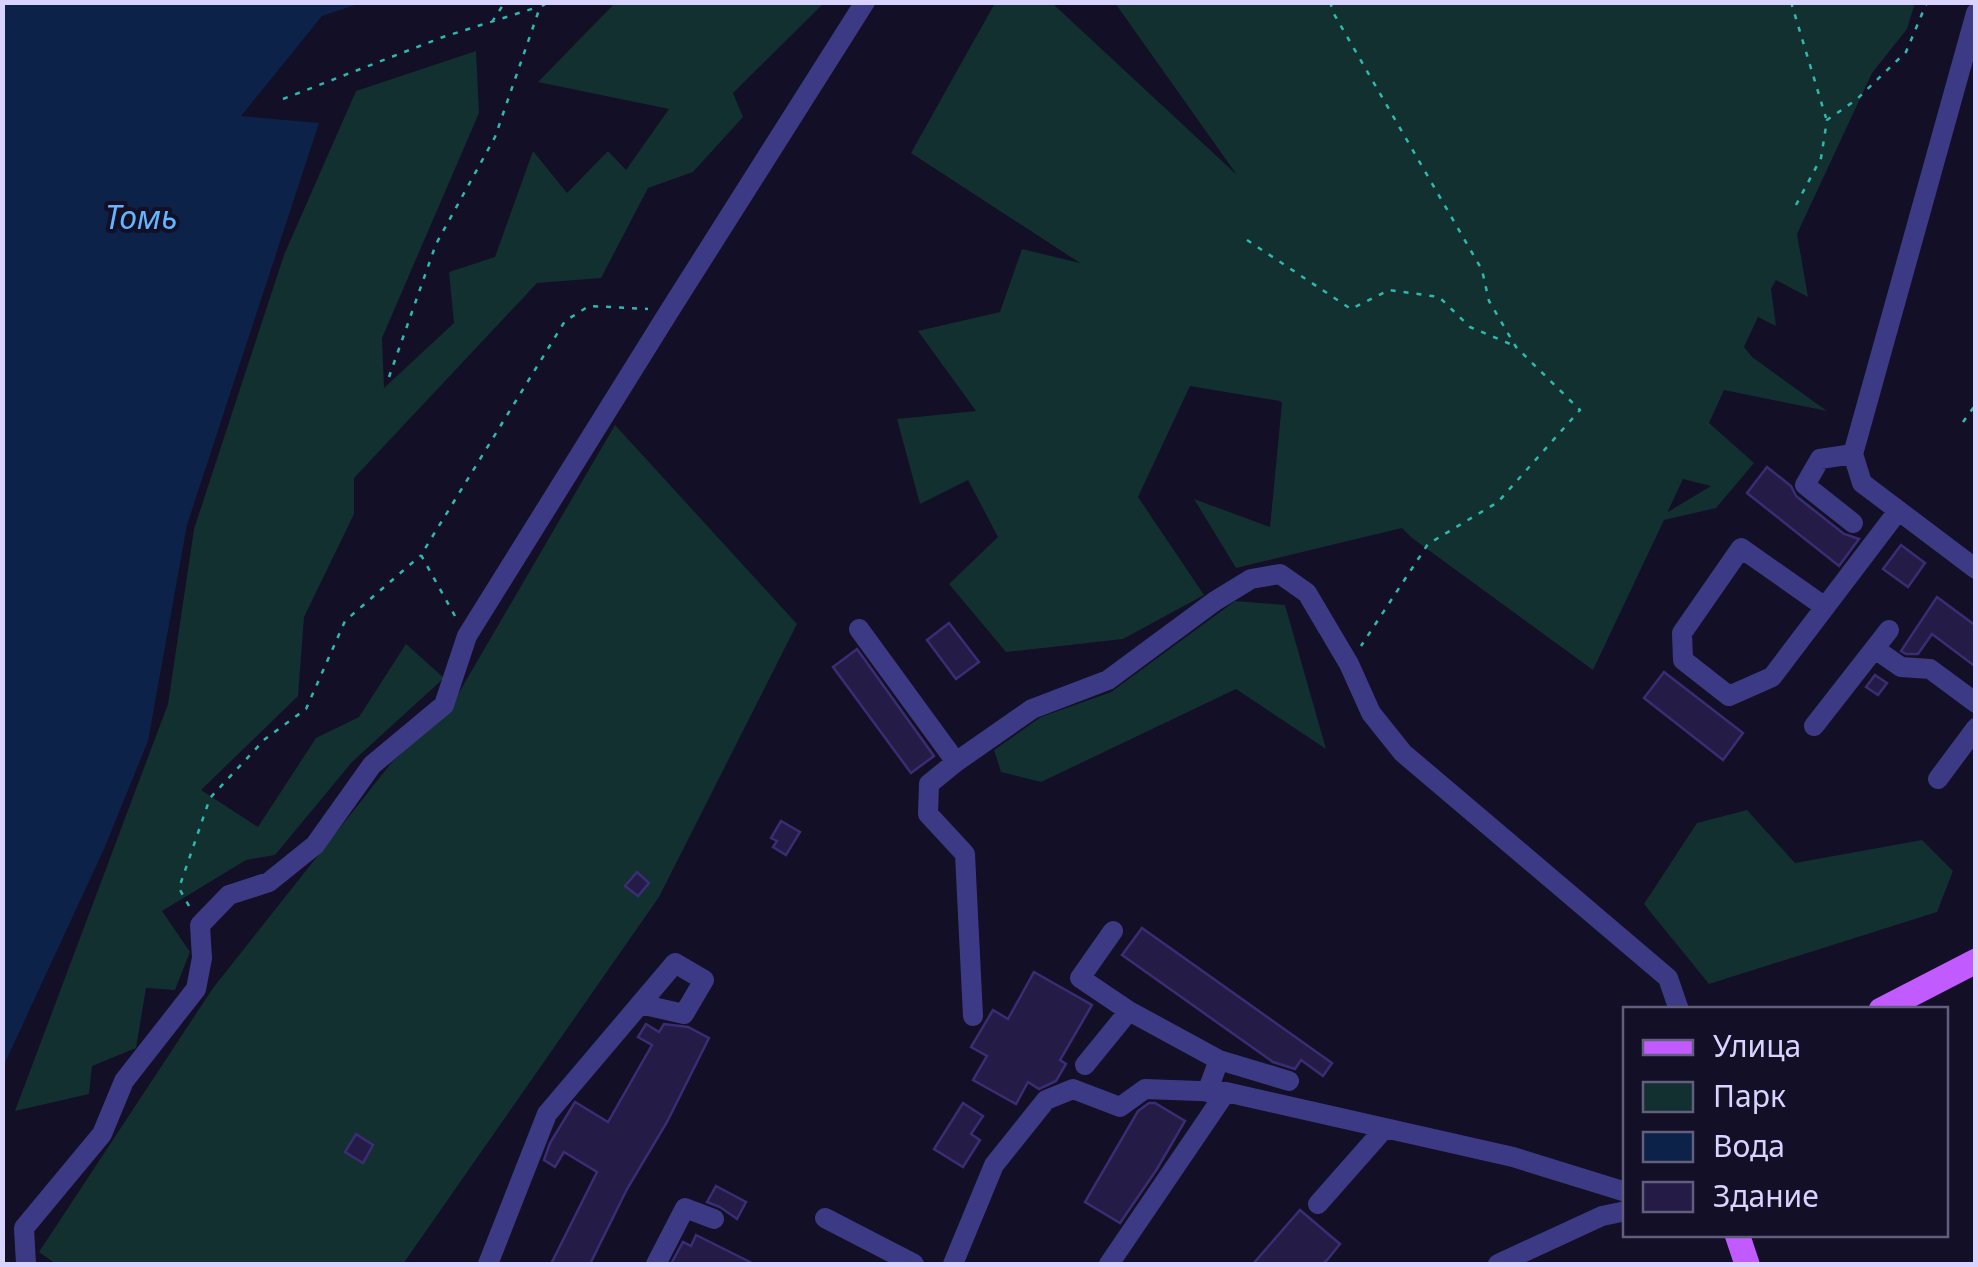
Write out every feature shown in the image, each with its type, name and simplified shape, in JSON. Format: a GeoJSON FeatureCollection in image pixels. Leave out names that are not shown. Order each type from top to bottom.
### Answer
{"type":"FeatureCollection","features":[{"type":"Feature","properties":{"kind":"main road"},"geometry":{"type":"LineString","coordinates":[[1887,1007],[1976,961]]}},
{"type":"Feature","properties":{"kind":"main road"},"geometry":{"type":"LineString","coordinates":[[1738,1237],[1748,1264]]}},
{"type":"Feature","properties":{"kind":"street"},"geometry":{"type":"LineString","coordinates":[[26,1264],[24,1228],[102,1134],[124,1081],[196,989],[202,958],[200,925],[229,895],[269,882],[314,845],[372,766],[444,705],[467,636],[865,2]]}},
{"type":"Feature","properties":{"kind":"street"},"geometry":{"type":"LineString","coordinates":[[1976,13],[1853,454],[1862,483],[1976,569]]}},
{"type":"Feature","properties":{"kind":"street"},"geometry":{"type":"LineString","coordinates":[[1853,454],[1820,459],[1805,485],[1853,522]]}},
{"type":"Feature","properties":{"kind":"street"},"geometry":{"type":"LineString","coordinates":[[1825,608],[1742,548],[1682,633],[1682,660],[1729,696],[1772,677],[1825,608],[1898,511]]}},
{"type":"Feature","properties":{"kind":"street"},"geometry":{"type":"LineString","coordinates":[[973,1016],[966,854],[928,814],[929,784],[1032,709],[1108,680],[1250,579],[1280,574],[1307,593],[1372,712],[1402,754],[1668,978],[1678,1007]]}},
{"type":"Feature","properties":{"kind":"street"},"geometry":{"type":"LineString","coordinates":[[859,629],[956,762]]}},
{"type":"Feature","properties":{"kind":"street"},"geometry":{"type":"LineString","coordinates":[[1814,726],[1889,630]]}},
{"type":"Feature","properties":{"kind":"street"},"geometry":{"type":"LineString","coordinates":[[1875,649],[1901,667],[1930,668],[1976,703]]}},
{"type":"Feature","properties":{"kind":"street"},"geometry":{"type":"LineString","coordinates":[[1938,779],[1976,728]]}},
{"type":"Feature","properties":{"kind":"street"},"geometry":{"type":"LineString","coordinates":[[1113,931],[1080,978],[1219,1060],[1289,1081]]}},
{"type":"Feature","properties":{"kind":"street"},"geometry":{"type":"LineString","coordinates":[[488,1264],[547,1114],[640,1004]]}},
{"type":"Feature","properties":{"kind":"street"},"geometry":{"type":"LineString","coordinates":[[1085,1066],[1130,1010]]}},
{"type":"Feature","properties":{"kind":"street"},"geometry":{"type":"LineString","coordinates":[[1109,1264],[1217,1092],[1219,1060]]}},
{"type":"Feature","properties":{"kind":"street"},"geometry":{"type":"LineString","coordinates":[[953,1264],[994,1166],[1046,1100],[1073,1089],[1120,1106],[1145,1089],[1217,1092],[1513,1157],[1623,1191]]}},
{"type":"Feature","properties":{"kind":"street"},"geometry":{"type":"LineString","coordinates":[[1318,1204],[1385,1128]]}},
{"type":"Feature","properties":{"kind":"street"},"geometry":{"type":"LineString","coordinates":[[656,1264],[685,1208],[714,1220]]}},
{"type":"Feature","properties":{"kind":"street"},"geometry":{"type":"LineString","coordinates":[[1498,1264],[1602,1216],[1623,1212]]}},
{"type":"Feature","properties":{"kind":"street"},"geometry":{"type":"LineString","coordinates":[[825,1218],[914,1264]]}},
{"type":"Feature","properties":{"kind":"path"},"geometry":{"type":"LineString","coordinates":[[492,22],[505,2]]}},
{"type":"Feature","properties":{"kind":"path"},"geometry":{"type":"LineString","coordinates":[[283,99],[443,36],[550,2]]}},
{"type":"Feature","properties":{"kind":"path"},"geometry":{"type":"LineString","coordinates":[[1330,2],[1482,270],[1488,301],[1516,346],[1580,410],[1498,502],[1428,544],[1349,664]]}},
{"type":"Feature","properties":{"kind":"path"},"geometry":{"type":"LineString","coordinates":[[1791,2],[1827,120],[1821,158],[1796,205]]}},
{"type":"Feature","properties":{"kind":"path"},"geometry":{"type":"LineString","coordinates":[[1827,120],[1856,100],[1906,52],[1927,2]]}},
{"type":"Feature","properties":{"kind":"path"},"geometry":{"type":"LineString","coordinates":[[389,377],[436,244],[495,137],[540,7]]}},
{"type":"Feature","properties":{"kind":"path"},"geometry":{"type":"LineString","coordinates":[[1247,240],[1351,309],[1389,290],[1439,296],[1470,327],[1516,346]]}},
{"type":"Feature","properties":{"kind":"path"},"geometry":{"type":"LineString","coordinates":[[200,925],[179,888],[210,798],[265,739],[306,709],[345,622],[421,555],[566,321],[589,306],[670,310]]}},
{"type":"Feature","properties":{"kind":"path"},"geometry":{"type":"LineString","coordinates":[[1963,422],[1976,404]]}},
{"type":"Feature","properties":{"kind":"path"},"geometry":{"type":"LineString","coordinates":[[421,555],[467,636]]}},
{"type":"Feature","properties":{"kind":"green space"},"geometry":{"type":"Polygon","coordinates":[[[615,3],[824,3],[733,93],[743,117],[693,172],[648,188],[601,278],[537,283],[354,478],[354,514],[304,617],[298,696],[201,790],[258,827],[316,738],[359,717],[406,644],[444,678],[352,762],[275,855],[246,860],[162,911],[190,952],[175,990],[146,988],[136,1048],[92,1066],[89,1094],[15,1111],[168,704],[194,529],[284,255],[356,91],[476,51],[479,113],[382,338],[384,388],[454,323],[449,272],[495,257],[533,151],[567,193],[608,151],[626,170],[669,109],[538,82],[615,3]]]}},
{"type":"Feature","properties":{"kind":"green space"},"geometry":{"type":"Polygon","coordinates":[[[995,3],[1052,3],[1237,175],[1115,3],[1915,3],[1907,29],[1872,73],[1797,234],[1808,297],[1776,280],[1771,289],[1776,326],[1758,317],[1744,347],[1752,357],[1827,411],[1724,390],[1709,423],[1754,463],[1716,508],[1664,520],[1593,670],[1402,528],[1236,568],[1194,499],[1270,527],[1282,403],[1190,386],[1138,497],[1204,595],[1123,639],[1006,652],[949,584],[998,537],[968,480],[920,504],[897,419],[976,411],[918,331],[1000,312],[1022,249],[1080,263],[911,153],[995,3]],[[1683,479],[1668,512],[1711,486],[1683,479]]]}},
{"type":"Feature","properties":{"kind":"green space"},"geometry":{"type":"Polygon","coordinates":[[[615,425],[797,624],[659,897],[403,1264],[56,1264],[39,1252],[213,988],[392,762],[447,713],[615,425]]]}},
{"type":"Feature","properties":{"kind":"green space"},"geometry":{"type":"Polygon","coordinates":[[[1235,601],[1285,605],[1326,749],[1236,689],[1041,782],[1001,772],[994,750],[1041,717],[1111,692],[1235,601]]]}},
{"type":"Feature","properties":{"kind":"green space"},"geometry":{"type":"Polygon","coordinates":[[[1747,810],[1795,863],[1922,840],[1953,871],[1937,912],[1709,984],[1644,904],[1697,823],[1747,810]]]}},
{"type":"Feature","properties":{"kind":"water","name":"Томь"},"geometry":{"type":"Polygon","coordinates":[[[3,2],[361,3],[322,16],[241,116],[319,123],[187,525],[148,741],[104,849],[3,1067],[3,2]]]}},
{"type":"Feature","properties":{"kind":"building"},"geometry":{"type":"Polygon","coordinates":[[[1767,467],[1844,534],[1859,539],[1839,566],[1747,493],[1767,467]]]}},
{"type":"Feature","properties":{"kind":"building"},"geometry":{"type":"Polygon","coordinates":[[[1901,545],[1925,563],[1908,587],[1883,569],[1901,545]]]}},
{"type":"Feature","properties":{"kind":"building"},"geometry":{"type":"Polygon","coordinates":[[[1937,597],[1976,626],[1976,667],[1932,634],[1918,654],[1901,651],[1937,597]]]}},
{"type":"Feature","properties":{"kind":"building"},"geometry":{"type":"Polygon","coordinates":[[[949,623],[979,662],[956,679],[927,640],[949,623]]]}},
{"type":"Feature","properties":{"kind":"building"},"geometry":{"type":"Polygon","coordinates":[[[857,649],[934,756],[911,773],[833,667],[857,649]]]}},
{"type":"Feature","properties":{"kind":"building"},"geometry":{"type":"Polygon","coordinates":[[[1664,672],[1743,733],[1723,760],[1644,698],[1664,672]]]}},
{"type":"Feature","properties":{"kind":"building"},"geometry":{"type":"Polygon","coordinates":[[[1875,675],[1887,683],[1878,695],[1866,687],[1875,675]]]}},
{"type":"Feature","properties":{"kind":"building"},"geometry":{"type":"Polygon","coordinates":[[[781,821],[800,832],[786,855],[773,847],[777,841],[771,838],[781,821]]]}},
{"type":"Feature","properties":{"kind":"building"},"geometry":{"type":"Polygon","coordinates":[[[637,872],[649,883],[638,896],[625,886],[637,872]]]}},
{"type":"Feature","properties":{"kind":"building"},"geometry":{"type":"Polygon","coordinates":[[[1142,928],[1332,1063],[1323,1076],[1301,1060],[1295,1069],[1273,1062],[1122,955],[1142,928]]]}},
{"type":"Feature","properties":{"kind":"building"},"geometry":{"type":"Polygon","coordinates":[[[1034,972],[1092,1005],[1060,1060],[1066,1064],[1056,1081],[1039,1089],[1028,1082],[1016,1104],[973,1080],[987,1056],[971,1047],[993,1010],[1008,1019],[1034,972]]]}},
{"type":"Feature","properties":{"kind":"building"},"geometry":{"type":"Polygon","coordinates":[[[646,1024],[659,1032],[664,1024],[688,1027],[709,1038],[590,1264],[551,1264],[597,1172],[564,1152],[555,1167],[544,1160],[550,1143],[575,1102],[608,1122],[652,1045],[638,1037],[646,1024]]]}},
{"type":"Feature","properties":{"kind":"building"},"geometry":{"type":"Polygon","coordinates":[[[963,1103],[983,1116],[971,1134],[980,1140],[963,1167],[934,1149],[963,1103]]]}},
{"type":"Feature","properties":{"kind":"building"},"geometry":{"type":"Polygon","coordinates":[[[1149,1103],[1185,1121],[1120,1223],[1085,1202],[1138,1111],[1149,1103]]]}},
{"type":"Feature","properties":{"kind":"building"},"geometry":{"type":"Polygon","coordinates":[[[356,1134],[373,1145],[363,1163],[345,1152],[356,1134]]]}},
{"type":"Feature","properties":{"kind":"building"},"geometry":{"type":"Polygon","coordinates":[[[716,1186],[746,1202],[737,1219],[707,1202],[716,1186]]]}},
{"type":"Feature","properties":{"kind":"building"},"geometry":{"type":"Polygon","coordinates":[[[1300,1210],[1340,1244],[1328,1259],[1323,1264],[1253,1264],[1300,1210]]]}},
{"type":"Feature","properties":{"kind":"building"},"geometry":{"type":"Polygon","coordinates":[[[696,1235],[754,1264],[671,1264],[683,1242],[691,1246],[696,1235]]]}}]}
